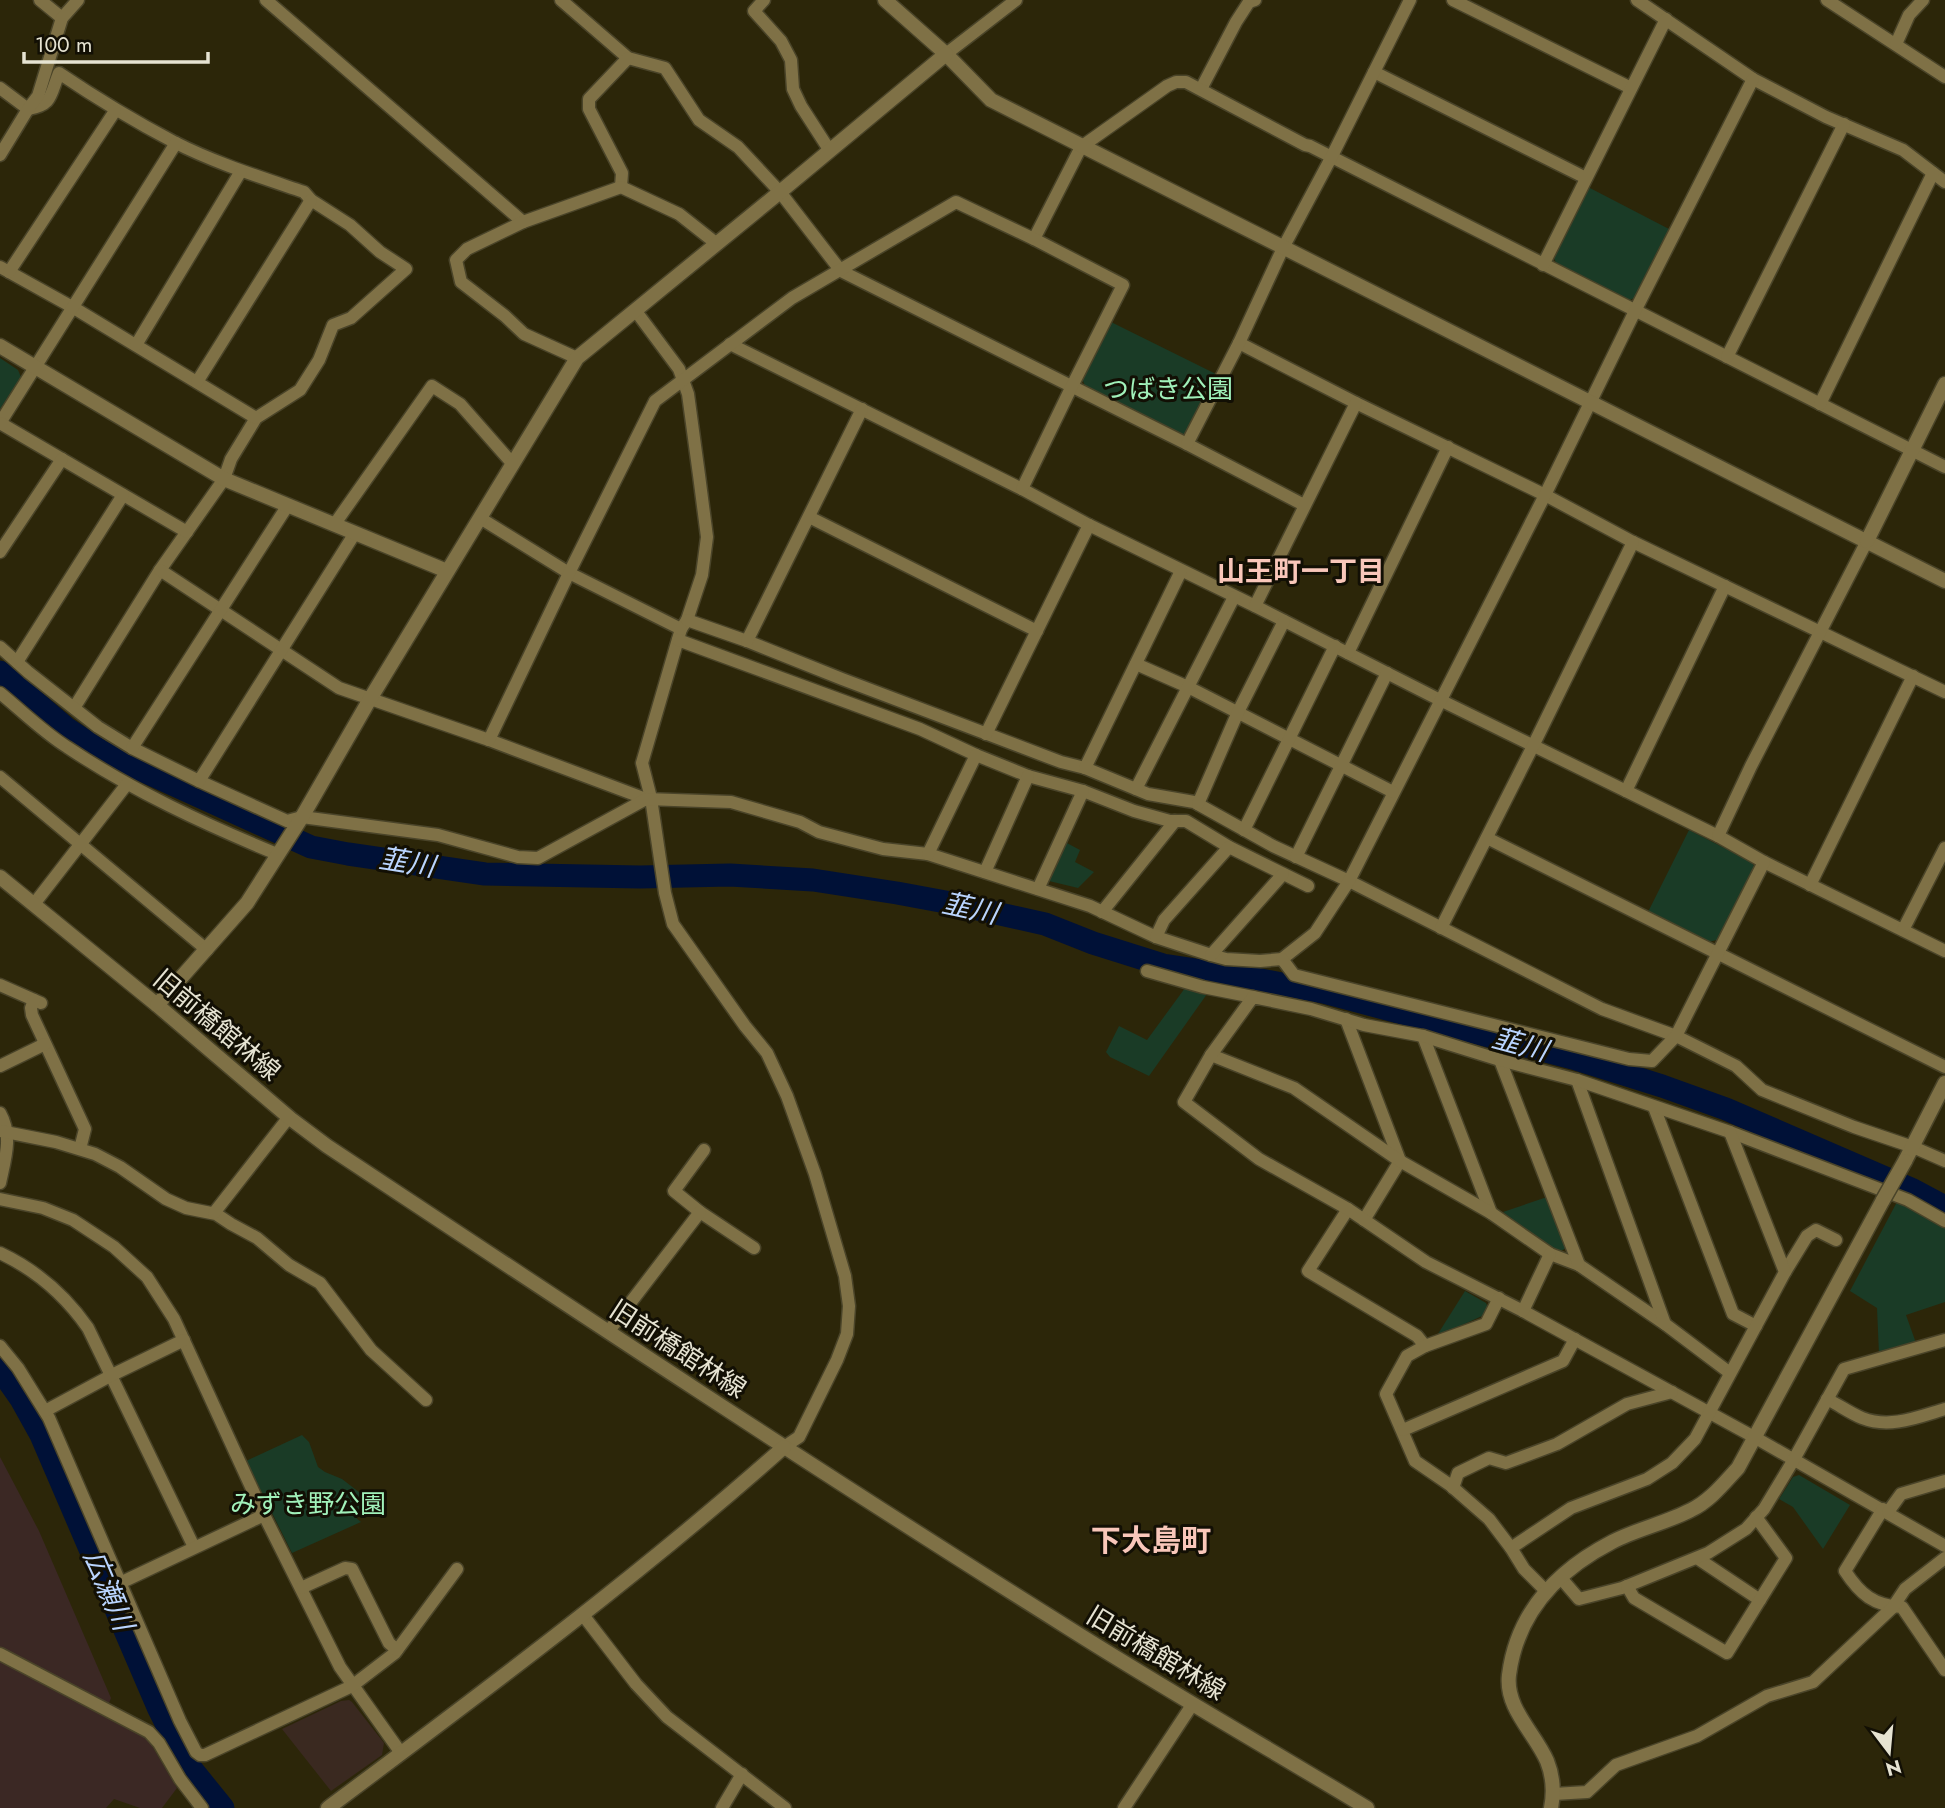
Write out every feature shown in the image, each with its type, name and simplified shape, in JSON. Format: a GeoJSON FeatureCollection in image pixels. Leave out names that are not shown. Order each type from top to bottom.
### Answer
{"type":"FeatureCollection","features":[{"type":"Feature","properties":{"kind":"street"},"geometry":{"type":"LineString","coordinates":[[40,0],[62,18]]}},
{"type":"Feature","properties":{"kind":"street"},"geometry":{"type":"LineString","coordinates":[[0,155],[38,96],[62,18],[78,0]]}},
{"type":"Feature","properties":{"kind":"street"},"geometry":{"type":"LineString","coordinates":[[265,0],[523,222]]}},
{"type":"Feature","properties":{"kind":"street"},"geometry":{"type":"LineString","coordinates":[[561,0],[628,58],[665,68],[699,120],[738,147],[780,192],[841,271],[1187,443],[1304,505]]}},
{"type":"Feature","properties":{"kind":"street"},"geometry":{"type":"LineString","coordinates":[[764,0],[754,11],[781,41],[791,60],[793,89],[830,151]]}},
{"type":"Feature","properties":{"kind":"street"},"geometry":{"type":"LineString","coordinates":[[885,0],[946,54],[990,100],[1945,581]]}},
{"type":"Feature","properties":{"kind":"street"},"geometry":{"type":"LineString","coordinates":[[157,1005],[247,903],[577,358],[946,54],[1016,0]]}},
{"type":"Feature","properties":{"kind":"street"},"geometry":{"type":"LineString","coordinates":[[1187,443],[1410,0]]}},
{"type":"Feature","properties":{"kind":"street"},"geometry":{"type":"LineString","coordinates":[[1453,0],[1631,88]]}},
{"type":"Feature","properties":{"kind":"street"},"geometry":{"type":"LineString","coordinates":[[1637,0],[1753,79],[1826,117],[1903,150],[1945,182]]}},
{"type":"Feature","properties":{"kind":"street"},"geometry":{"type":"LineString","coordinates":[[1827,0],[1945,77]]}},
{"type":"Feature","properties":{"kind":"street"},"geometry":{"type":"LineString","coordinates":[[1896,44],[1909,15],[1923,0]]}},
{"type":"Feature","properties":{"kind":"street"},"geometry":{"type":"LineString","coordinates":[[1201,89],[1250,1]]}},
{"type":"Feature","properties":{"kind":"street"},"geometry":{"type":"LineString","coordinates":[[1543,265],[1666,19]]}},
{"type":"Feature","properties":{"kind":"street"},"geometry":{"type":"LineString","coordinates":[[621,187],[622,173],[589,109],[589,99],[628,58]]}},
{"type":"Feature","properties":{"kind":"street"},"geometry":{"type":"LineString","coordinates":[[1374,72],[1586,178]]}},
{"type":"Feature","properties":{"kind":"street"},"geometry":{"type":"LineString","coordinates":[[28,110],[48,102],[58,74],[115,111],[176,143],[241,171],[304,192],[405,269],[351,318],[333,325],[319,360],[300,390],[256,418],[231,459],[224,479],[160,570],[74,708]]}},
{"type":"Feature","properties":{"kind":"street"},"geometry":{"type":"LineString","coordinates":[[160,570],[340,688],[648,799],[730,802],[800,822],[819,832],[883,849],[928,853],[1090,906],[1156,937],[1211,956],[1260,961],[1282,959],[1315,933],[1349,881],[1753,79]]}},
{"type":"Feature","properties":{"kind":"street"},"geometry":{"type":"LineString","coordinates":[[1034,239],[1081,147],[1175,82],[1186,82],[1331,158],[1945,467]]}},
{"type":"Feature","properties":{"kind":"street"},"geometry":{"type":"LineString","coordinates":[[0,88],[28,110]]}},
{"type":"Feature","properties":{"kind":"street"},"geometry":{"type":"LineString","coordinates":[[115,111],[4,270],[74,308],[256,418]]}},
{"type":"Feature","properties":{"kind":"street"},"geometry":{"type":"LineString","coordinates":[[1727,357],[1844,124]]}},
{"type":"Feature","properties":{"kind":"street"},"geometry":{"type":"LineString","coordinates":[[176,143],[0,423],[187,532]]}},
{"type":"Feature","properties":{"kind":"street"},"geometry":{"type":"LineString","coordinates":[[136,345],[241,171]]}},
{"type":"Feature","properties":{"kind":"street"},"geometry":{"type":"LineString","coordinates":[[1820,404],[1933,173]]}},
{"type":"Feature","properties":{"kind":"street"},"geometry":{"type":"LineString","coordinates":[[577,358],[524,334],[461,282],[456,260],[467,249],[523,222],[621,187],[679,214],[717,244]]}},
{"type":"Feature","properties":{"kind":"street"},"geometry":{"type":"LineString","coordinates":[[197,382],[312,200]]}},
{"type":"Feature","properties":{"kind":"street"},"geometry":{"type":"LineString","coordinates":[[489,740],[655,401],[793,298],[956,202],[1123,285],[1022,489]]}},
{"type":"Feature","properties":{"kind":"street"},"geometry":{"type":"LineString","coordinates":[[328,1808],[583,1615],[799,1437],[846,1334],[849,1306],[845,1276],[787,1096],[767,1053],[673,924],[665,890],[642,763],[682,630],[702,575],[707,537],[688,394],[679,369],[635,310]]}},
{"type":"Feature","properties":{"kind":"street"},"geometry":{"type":"LineString","coordinates":[[1239,343],[1545,495],[1633,542],[1945,692]]}},
{"type":"Feature","properties":{"kind":"street"},"geometry":{"type":"LineString","coordinates":[[730,344],[1945,951]]}},
{"type":"Feature","properties":{"kind":"street"},"geometry":{"type":"LineString","coordinates":[[0,346],[224,479],[447,571]]}},
{"type":"Feature","properties":{"kind":"street"},"geometry":{"type":"LineString","coordinates":[[1717,836],[1945,384]]}},
{"type":"Feature","properties":{"kind":"street"},"geometry":{"type":"LineString","coordinates":[[334,525],[432,386],[460,404],[512,463]]}},
{"type":"Feature","properties":{"kind":"street"},"geometry":{"type":"LineString","coordinates":[[1255,606],[1356,403]]}},
{"type":"Feature","properties":{"kind":"street"},"geometry":{"type":"LineString","coordinates":[[747,641],[862,409]]}},
{"type":"Feature","properties":{"kind":"street"},"geometry":{"type":"LineString","coordinates":[[1348,653],[1448,447]]}},
{"type":"Feature","properties":{"kind":"street"},"geometry":{"type":"LineString","coordinates":[[0,552],[62,459]]}},
{"type":"Feature","properties":{"kind":"street"},"geometry":{"type":"LineString","coordinates":[[17,662],[123,495]]}},
{"type":"Feature","properties":{"kind":"street"},"geometry":{"type":"LineString","coordinates":[[132,748],[288,505]]}},
{"type":"Feature","properties":{"kind":"street"},"geometry":{"type":"LineString","coordinates":[[809,517],[1037,631]]}},
{"type":"Feature","properties":{"kind":"street"},"geometry":{"type":"LineString","coordinates":[[480,518],[569,573],[682,630],[1028,776],[1083,791],[1134,811],[1186,821],[1229,847],[1308,886]]}},
{"type":"Feature","properties":{"kind":"street"},"geometry":{"type":"LineString","coordinates":[[986,734],[1090,526]]}},
{"type":"Feature","properties":{"kind":"street"},"geometry":{"type":"LineString","coordinates":[[199,781],[355,533]]}},
{"type":"Feature","properties":{"kind":"street"},"geometry":{"type":"LineString","coordinates":[[1441,928],[1633,542]]}},
{"type":"Feature","properties":{"kind":"street"},"geometry":{"type":"LineString","coordinates":[[1085,768],[1181,571]]}},
{"type":"Feature","properties":{"kind":"street"},"geometry":{"type":"LineString","coordinates":[[1626,792],[1725,586]]}},
{"type":"Feature","properties":{"kind":"street"},"geometry":{"type":"LineString","coordinates":[[1136,789],[1234,597]]}},
{"type":"Feature","properties":{"kind":"street"},"geometry":{"type":"LineString","coordinates":[[1198,804],[1238,712],[1284,621]]}},
{"type":"Feature","properties":{"kind":"street"},"geometry":{"type":"LineString","coordinates":[[682,630],[747,641],[1148,794],[1198,804],[1296,857],[1602,1009],[1676,1036],[1736,1066],[1762,1090],[1945,1161]]}},
{"type":"Feature","properties":{"kind":"street"},"geometry":{"type":"LineString","coordinates":[[1244,830],[1335,646]]}},
{"type":"Feature","properties":{"kind":"street"},"geometry":{"type":"LineString","coordinates":[[0,647],[98,727],[132,748],[287,821],[438,835],[518,857],[538,858],[648,799]]}},
{"type":"Feature","properties":{"kind":"street"},"geometry":{"type":"LineString","coordinates":[[1136,664],[1188,687],[1393,792]]}},
{"type":"Feature","properties":{"kind":"street"},"geometry":{"type":"LineString","coordinates":[[1296,857],[1387,673]]}},
{"type":"Feature","properties":{"kind":"street"},"geometry":{"type":"LineString","coordinates":[[1810,885],[1913,676]]}},
{"type":"Feature","properties":{"kind":"street"},"geometry":{"type":"LineString","coordinates":[[0,693],[65,746],[127,784],[208,826],[279,851]]}},
{"type":"Feature","properties":{"kind":"street"},"geometry":{"type":"LineString","coordinates":[[928,853],[976,755]]}},
{"type":"Feature","properties":{"kind":"street"},"geometry":{"type":"LineString","coordinates":[[985,872],[1028,776]]}},
{"type":"Feature","properties":{"kind":"street"},"geometry":{"type":"LineString","coordinates":[[0,777],[206,950]]}},
{"type":"Feature","properties":{"kind":"street"},"geometry":{"type":"LineString","coordinates":[[34,904],[127,784]]}},
{"type":"Feature","properties":{"kind":"street"},"geometry":{"type":"LineString","coordinates":[[1038,889],[1083,791]]}},
{"type":"Feature","properties":{"kind":"street"},"geometry":{"type":"LineString","coordinates":[[1102,912],[1175,821]]}},
{"type":"Feature","properties":{"kind":"street"},"geometry":{"type":"LineString","coordinates":[[1487,838],[1945,1067]]}},
{"type":"Feature","properties":{"kind":"street"},"geometry":{"type":"LineString","coordinates":[[1156,937],[1164,920],[1229,847]]}},
{"type":"Feature","properties":{"kind":"street"},"geometry":{"type":"LineString","coordinates":[[1903,930],[1945,848]]}},
{"type":"Feature","properties":{"kind":"street"},"geometry":{"type":"LineString","coordinates":[[1282,959],[1294,975],[1629,1059],[1652,1061],[1676,1036],[1764,862]]}},
{"type":"Feature","properties":{"kind":"street"},"geometry":{"type":"LineString","coordinates":[[1211,956],[1283,874]]}},
{"type":"Feature","properties":{"kind":"street","name":"旧前橋館林線"},"geometry":{"type":"LineString","coordinates":[[1,879],[327,1146],[608,1332],[1057,1621],[1367,1808]]}},
{"type":"Feature","properties":{"kind":"street"},"geometry":{"type":"LineString","coordinates":[[1147,971],[1203,988],[1311,1009],[1364,1025],[1423,1036],[1577,1080],[1730,1132],[1908,1200],[1945,1221]]}},
{"type":"Feature","properties":{"kind":"street"},"geometry":{"type":"LineString","coordinates":[[0,985],[38,1001],[31,1008],[32,1015],[85,1129],[80,1149]]}},
{"type":"Feature","properties":{"kind":"street"},"geometry":{"type":"LineString","coordinates":[[1253,997],[1211,1055],[1184,1102],[1259,1159],[1348,1209],[1426,1262],[1499,1298],[1672,1392],[1945,1546]]}},
{"type":"Feature","properties":{"kind":"street"},"geometry":{"type":"LineString","coordinates":[[1346,1019],[1400,1161]]}},
{"type":"Feature","properties":{"kind":"street"},"geometry":{"type":"LineString","coordinates":[[1423,1036],[1491,1213]]}},
{"type":"Feature","properties":{"kind":"street"},"geometry":{"type":"LineString","coordinates":[[0,1066],[45,1044]]}},
{"type":"Feature","properties":{"kind":"street"},"geometry":{"type":"LineString","coordinates":[[1211,1055],[1294,1088],[1400,1161],[1491,1213],[1550,1254],[1579,1265],[1730,1373]]}},
{"type":"Feature","properties":{"kind":"street"},"geometry":{"type":"LineString","coordinates":[[1500,1060],[1579,1265]]}},
{"type":"Feature","properties":{"kind":"street"},"geometry":{"type":"LineString","coordinates":[[1577,1080],[1665,1324]]}},
{"type":"Feature","properties":{"kind":"street"},"geometry":{"type":"LineString","coordinates":[[1945,1083],[1913,1147],[1738,1468],[1716,1493],[1693,1510],[1613,1542],[1570,1568],[1545,1590],[1521,1629],[1511,1658],[1509,1680],[1515,1706],[1547,1762],[1552,1801],[1587,1792],[1616,1765],[1698,1736],[1768,1696],[1813,1682],[1894,1606],[1905,1589],[1945,1558]]}},
{"type":"Feature","properties":{"kind":"street"},"geometry":{"type":"LineString","coordinates":[[1654,1107],[1733,1314],[1756,1326]]}},
{"type":"Feature","properties":{"kind":"street"},"geometry":{"type":"LineString","coordinates":[[0,1113],[9,1143],[0,1183]]}},
{"type":"Feature","properties":{"kind":"street"},"geometry":{"type":"LineString","coordinates":[[214,1213],[289,1117]]}},
{"type":"Feature","properties":{"kind":"street"},"geometry":{"type":"LineString","coordinates":[[4,1132],[56,1142],[95,1154],[120,1167],[166,1199],[186,1208],[214,1213],[257,1238],[289,1265],[320,1283],[370,1350],[426,1400]]}},
{"type":"Feature","properties":{"kind":"street"},"geometry":{"type":"LineString","coordinates":[[1730,1132],[1785,1272]]}},
{"type":"Feature","properties":{"kind":"street"},"geometry":{"type":"LineString","coordinates":[[704,1150],[674,1191],[754,1248]]}},
{"type":"Feature","properties":{"kind":"street"},"geometry":{"type":"LineString","coordinates":[[1364,1220],[1400,1161]]}},
{"type":"Feature","properties":{"kind":"street"},"geometry":{"type":"LineString","coordinates":[[0,1199],[43,1208],[73,1220],[114,1247],[147,1277],[164,1301],[184,1340],[264,1515],[325,1638],[352,1686],[401,1753]]}},
{"type":"Feature","properties":{"kind":"street"},"geometry":{"type":"LineString","coordinates":[[1348,1209],[1308,1271],[1416,1336],[1425,1346]]}},
{"type":"Feature","properties":{"kind":"street"},"geometry":{"type":"LineString","coordinates":[[608,1332],[700,1212]]}},
{"type":"Feature","properties":{"kind":"street"},"geometry":{"type":"LineString","coordinates":[[1511,1548],[1571,1508],[1647,1479],[1672,1463],[1695,1439],[1807,1236],[1816,1230],[1836,1240]]}},
{"type":"Feature","properties":{"kind":"street"},"geometry":{"type":"LineString","coordinates":[[0,1253],[33,1271],[67,1301],[88,1328],[194,1547]]}},
{"type":"Feature","properties":{"kind":"street"},"geometry":{"type":"LineString","coordinates":[[1523,1311],[1550,1254]]}},
{"type":"Feature","properties":{"kind":"street"},"geometry":{"type":"LineString","coordinates":[[1499,1298],[1486,1324],[1425,1346],[1407,1356],[1386,1394],[1415,1461],[1453,1488],[1489,1519],[1524,1569],[1545,1590]]}},
{"type":"Feature","properties":{"kind":"street"},"geometry":{"type":"LineString","coordinates":[[1402,1430],[1563,1361],[1575,1339]]}},
{"type":"Feature","properties":{"kind":"street"},"geometry":{"type":"LineString","coordinates":[[45,1411],[184,1340]]}},
{"type":"Feature","properties":{"kind":"street"},"geometry":{"type":"LineString","coordinates":[[1560,1577],[1579,1599],[1627,1586],[1708,1553],[1746,1529],[1764,1509],[1844,1369],[1945,1340]]}},
{"type":"Feature","properties":{"kind":"street"},"geometry":{"type":"LineString","coordinates":[[0,1346],[18,1368],[45,1411],[64,1449],[180,1721],[200,1755],[352,1686],[397,1650],[457,1569]]}},
{"type":"Feature","properties":{"kind":"street"},"geometry":{"type":"LineString","coordinates":[[1453,1488],[1458,1473],[1489,1458],[1506,1463],[1557,1444],[1627,1404],[1672,1392]]}},
{"type":"Feature","properties":{"kind":"street"},"geometry":{"type":"LineString","coordinates":[[1827,1399],[1874,1422],[1898,1423],[1945,1409]]}},
{"type":"Feature","properties":{"kind":"street"},"geometry":{"type":"LineString","coordinates":[[1945,1482],[1901,1494],[1885,1511],[1845,1571],[1857,1590],[1878,1603],[1902,1607],[1945,1670]]}},
{"type":"Feature","properties":{"kind":"street"},"geometry":{"type":"LineString","coordinates":[[120,1583],[264,1515]]}},
{"type":"Feature","properties":{"kind":"street"},"geometry":{"type":"LineString","coordinates":[[1627,1586],[1634,1598],[1727,1653],[1786,1558],[1756,1517]]}},
{"type":"Feature","properties":{"kind":"street"},"geometry":{"type":"LineString","coordinates":[[1697,1558],[1760,1600]]}},
{"type":"Feature","properties":{"kind":"street"},"geometry":{"type":"LineString","coordinates":[[301,1588],[345,1567],[352,1569],[389,1643],[397,1650]]}},
{"type":"Feature","properties":{"kind":"street"},"geometry":{"type":"LineString","coordinates":[[583,1615],[636,1684],[660,1710],[785,1808]]}},
{"type":"Feature","properties":{"kind":"street"},"geometry":{"type":"LineString","coordinates":[[0,1654],[149,1732],[202,1808]]}},
{"type":"Feature","properties":{"kind":"street"},"geometry":{"type":"LineString","coordinates":[[1124,1808],[1192,1704]]}},
{"type":"Feature","properties":{"kind":"street"},"geometry":{"type":"LineString","coordinates":[[722,1808],[742,1774]]}},
{"type":"Feature","properties":{"kind":"shaded area"},"geometry":{"type":"Polygon","coordinates":[[[0,1457],[39,1531],[111,1698],[104,1716],[148,1739],[177,1788],[162,1808],[140,1808],[114,1799],[106,1808],[0,1808],[0,1457]]]}},
{"type":"Feature","properties":{"kind":"shaded area"},"geometry":{"type":"Polygon","coordinates":[[[349,1700],[384,1743],[382,1755],[331,1791],[282,1729],[341,1701],[349,1700]]]}},
{"type":"Feature","properties":{"kind":"green space"},"geometry":{"type":"Polygon","coordinates":[[[1588,187],[1669,229],[1634,298],[1628,301],[1557,265],[1553,256],[1588,187]]]}},
{"type":"Feature","properties":{"kind":"green space","name":"つばき公園"},"geometry":{"type":"Polygon","coordinates":[[[1111,322],[1216,374],[1186,433],[1181,435],[1085,386],[1082,378],[1111,322]]]}},
{"type":"Feature","properties":{"kind":"green space"},"geometry":{"type":"Polygon","coordinates":[[[0,358],[18,370],[21,377],[0,409],[0,358]]]}},
{"type":"Feature","properties":{"kind":"green space"},"geometry":{"type":"Polygon","coordinates":[[[1689,830],[1752,862],[1755,868],[1717,940],[1708,942],[1648,912],[1689,830]]]}},
{"type":"Feature","properties":{"kind":"green space"},"geometry":{"type":"Polygon","coordinates":[[[1065,842],[1080,850],[1075,862],[1094,872],[1078,888],[1049,881],[1047,876],[1065,842]]]}},
{"type":"Feature","properties":{"kind":"green space"},"geometry":{"type":"Polygon","coordinates":[[[1185,988],[1207,994],[1149,1076],[1110,1057],[1106,1052],[1119,1026],[1147,1040],[1185,988]]]}},
{"type":"Feature","properties":{"kind":"green space"},"geometry":{"type":"Polygon","coordinates":[[[1547,1197],[1568,1247],[1559,1252],[1537,1239],[1503,1212],[1547,1197]]]}},
{"type":"Feature","properties":{"kind":"green space"},"geometry":{"type":"Polygon","coordinates":[[[1898,1200],[1945,1224],[1945,1302],[1906,1315],[1916,1343],[1879,1354],[1877,1308],[1850,1291],[1898,1200]]]}},
{"type":"Feature","properties":{"kind":"green space"},"geometry":{"type":"Polygon","coordinates":[[[1465,1291],[1486,1303],[1488,1308],[1482,1316],[1436,1337],[1465,1291]]]}},
{"type":"Feature","properties":{"kind":"green space","name":"みずき野公園"},"geometry":{"type":"Polygon","coordinates":[[[302,1435],[309,1442],[318,1467],[342,1479],[368,1499],[354,1516],[361,1522],[292,1553],[246,1461],[302,1435]]]}},
{"type":"Feature","properties":{"kind":"green space"},"geometry":{"type":"Polygon","coordinates":[[[1799,1475],[1850,1505],[1823,1549],[1793,1507],[1779,1499],[1793,1477],[1799,1475]]]}},
{"type":"Feature","properties":{"kind":"waterway","name":"韮川"},"geometry":{"type":"LineString","coordinates":[[0,672],[66,728],[102,752],[311,847],[485,874],[640,877],[730,875],[813,880],[951,903],[1045,924],[1093,943],[1163,965],[1323,992],[1576,1059],[1726,1109],[1911,1189],[1945,1207]]}},
{"type":"Feature","properties":{"kind":"waterway","name":"広瀬川"},"geometry":{"type":"LineString","coordinates":[[0,1369],[41,1435],[158,1707],[185,1761],[223,1808]]}},
{"type":"Feature","properties":{"kind":"district","name":"山王町一丁目"},"geometry":{"type":"Point","coordinates":[1301,571]}},
{"type":"Feature","properties":{"kind":"district","name":"下大島町"},"geometry":{"type":"Point","coordinates":[1151,1541]}}]}
